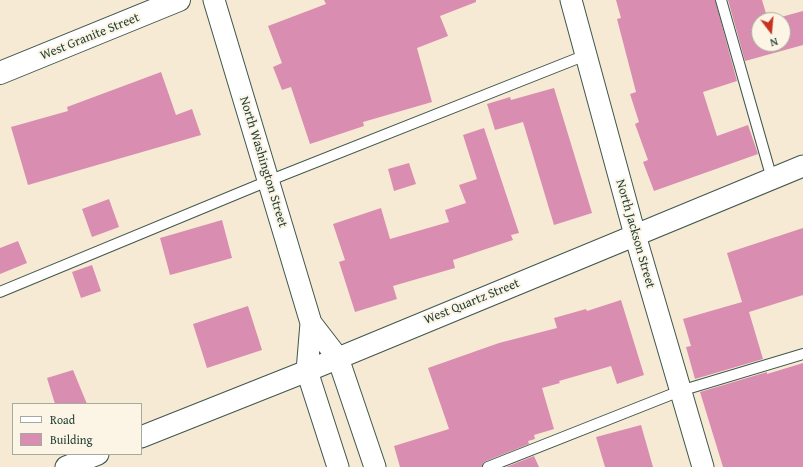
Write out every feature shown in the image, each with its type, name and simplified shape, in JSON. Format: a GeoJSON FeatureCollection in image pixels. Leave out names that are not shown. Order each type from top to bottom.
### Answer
{"type":"FeatureCollection","features":[{"type":"Feature","properties":{"kind":"street","name":"West Granite Street"},"geometry":{"type":"LineString","coordinates":[[0,73],[179,0]]}},
{"type":"Feature","properties":{"kind":"street","name":"North Washington Street"},"geometry":{"type":"LineString","coordinates":[[214,0],[311,323],[338,358],[375,467]]}},
{"type":"Feature","properties":{"kind":"street","name":"North Jackson Street"},"geometry":{"type":"LineString","coordinates":[[571,0],[635,235],[703,467]]}},
{"type":"Feature","properties":{"kind":"street","name":"West Quartz Street"},"geometry":{"type":"LineString","coordinates":[[142,437],[307,371],[803,166]]}},
{"type":"Feature","properties":{"kind":"street","name":"North Washington Street"},"geometry":{"type":"LineString","coordinates":[[311,323],[307,371],[338,467]]}},
{"type":"Feature","properties":{"kind":"street"},"geometry":{"type":"LineString","coordinates":[[66,467],[96,455]]}},
{"type":"Feature","properties":{"kind":"lane"},"geometry":{"type":"LineString","coordinates":[[721,0],[772,179]]}},
{"type":"Feature","properties":{"kind":"lane"},"geometry":{"type":"LineString","coordinates":[[0,292],[268,181],[586,55]]}},
{"type":"Feature","properties":{"kind":"lane"},"geometry":{"type":"LineString","coordinates":[[488,467],[680,391],[803,354]]}},
{"type":"Feature","properties":{"kind":"building"},"geometry":{"type":"Polygon","coordinates":[[[324,0],[476,0],[476,2],[440,16],[448,36],[417,48],[432,102],[363,122],[364,126],[310,144],[291,87],[282,90],[273,67],[282,63],[268,26],[326,4],[324,0]]]}},
{"type":"Feature","properties":{"kind":"building"},"geometry":{"type":"Polygon","coordinates":[[[616,0],[715,0],[737,81],[703,92],[717,136],[748,125],[758,154],[654,191],[643,162],[648,160],[635,124],[639,122],[630,94],[636,92],[617,19],[621,18],[616,0]]]}},
{"type":"Feature","properties":{"kind":"building"},"geometry":{"type":"Polygon","coordinates":[[[728,0],[762,0],[766,12],[751,12],[751,52],[778,52],[745,61],[728,0]]]}},
{"type":"Feature","properties":{"kind":"building"},"geometry":{"type":"Polygon","coordinates":[[[803,11],[803,45],[791,48],[791,14],[803,11]]]}},
{"type":"Feature","properties":{"kind":"building"},"geometry":{"type":"Polygon","coordinates":[[[161,72],[176,115],[192,109],[201,135],[28,185],[11,127],[68,111],[67,107],[161,72]]]}},
{"type":"Feature","properties":{"kind":"building"},"geometry":{"type":"Polygon","coordinates":[[[554,88],[592,213],[554,225],[523,122],[495,130],[487,104],[510,97],[511,100],[554,88]]]}},
{"type":"Feature","properties":{"kind":"building"},"geometry":{"type":"Polygon","coordinates":[[[484,128],[519,233],[511,235],[513,240],[453,260],[455,268],[393,286],[397,299],[355,312],[339,262],[345,260],[333,224],[381,208],[390,239],[449,222],[445,210],[466,203],[459,185],[477,179],[463,135],[484,128]]]}},
{"type":"Feature","properties":{"kind":"building"},"geometry":{"type":"Polygon","coordinates":[[[409,163],[416,184],[394,191],[388,169],[409,163]]]}},
{"type":"Feature","properties":{"kind":"building"},"geometry":{"type":"Polygon","coordinates":[[[109,199],[119,227],[92,237],[82,209],[109,199]]]}},
{"type":"Feature","properties":{"kind":"building"},"geometry":{"type":"Polygon","coordinates":[[[222,220],[232,258],[170,275],[160,238],[222,220]]]}},
{"type":"Feature","properties":{"kind":"building"},"geometry":{"type":"Polygon","coordinates":[[[803,228],[803,295],[749,312],[763,359],[695,379],[686,347],[691,346],[683,319],[742,302],[727,253],[803,228]]]}},
{"type":"Feature","properties":{"kind":"building"},"geometry":{"type":"Polygon","coordinates":[[[18,241],[27,263],[0,274],[0,248],[18,241]]]}},
{"type":"Feature","properties":{"kind":"building"},"geometry":{"type":"Polygon","coordinates":[[[92,265],[101,291],[81,298],[72,272],[92,265]]]}},
{"type":"Feature","properties":{"kind":"building"},"geometry":{"type":"Polygon","coordinates":[[[621,300],[644,375],[617,384],[611,366],[559,381],[560,383],[542,388],[554,429],[534,435],[535,439],[528,441],[529,444],[486,461],[483,463],[482,467],[400,467],[394,446],[449,429],[428,368],[499,343],[557,328],[554,318],[586,309],[587,311],[621,300]]]}},
{"type":"Feature","properties":{"kind":"building"},"geometry":{"type":"Polygon","coordinates":[[[248,306],[262,350],[207,368],[193,324],[248,306]]]}},
{"type":"Feature","properties":{"kind":"building"},"geometry":{"type":"Polygon","coordinates":[[[803,363],[803,467],[723,467],[700,392],[803,363]]]}},
{"type":"Feature","properties":{"kind":"building"},"geometry":{"type":"Polygon","coordinates":[[[73,370],[87,403],[55,403],[47,378],[73,370]]]}},
{"type":"Feature","properties":{"kind":"building"},"geometry":{"type":"Polygon","coordinates":[[[641,425],[653,467],[605,467],[596,437],[641,425]]]}},
{"type":"Feature","properties":{"kind":"building"},"geometry":{"type":"Polygon","coordinates":[[[534,456],[539,467],[506,467],[534,456]]]}}]}
